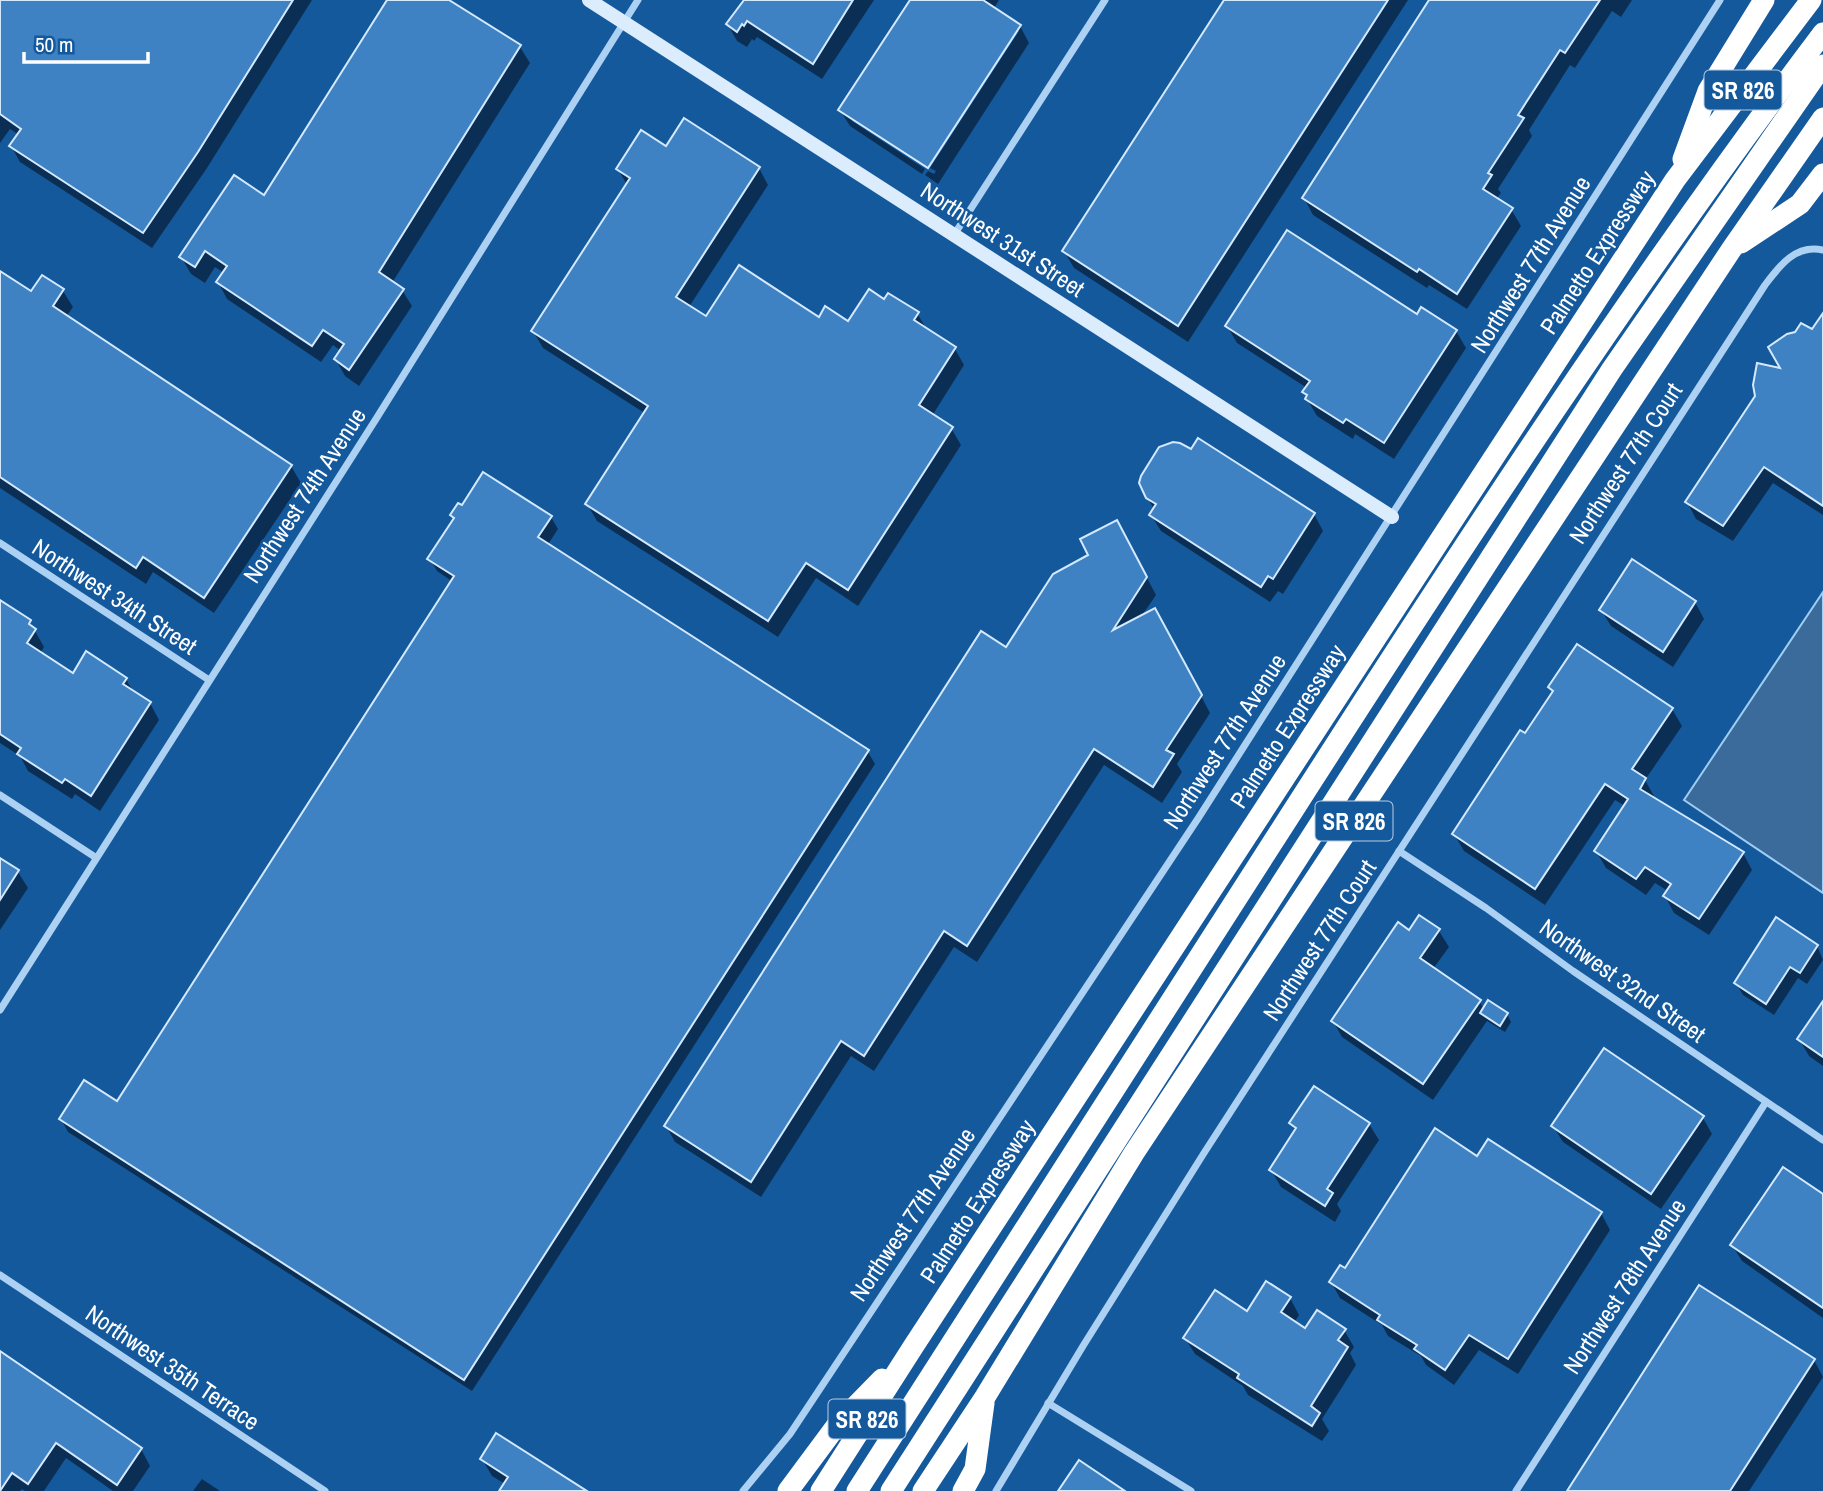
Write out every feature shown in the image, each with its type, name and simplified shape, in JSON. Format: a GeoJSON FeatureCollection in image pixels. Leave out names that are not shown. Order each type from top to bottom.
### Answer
{"type":"FeatureCollection","features":[{"type":"Feature","properties":{"kind":"highway"},"geometry":{"type":"LineString","coordinates":[[1675,180],[1708,91],[1764,0]]}},
{"type":"Feature","properties":{"kind":"highway","name":"Palmetto Expressway"},"geometry":{"type":"LineString","coordinates":[[821,1491],[912,1347],[1675,180],[1811,0]]}},
{"type":"Feature","properties":{"kind":"highway"},"geometry":{"type":"LineString","coordinates":[[857,1491],[1456,557],[1619,313],[1735,148],[1823,33]]}},
{"type":"Feature","properties":{"kind":"highway"},"geometry":{"type":"LineString","coordinates":[[891,1491],[1612,369],[1823,65]]}},
{"type":"Feature","properties":{"kind":"highway","name":"SR 826"},"geometry":{"type":"LineString","coordinates":[[923,1491],[985,1397],[1134,1153],[1731,250],[1823,118]]}},
{"type":"Feature","properties":{"kind":"highway"},"geometry":{"type":"LineString","coordinates":[[1731,250],[1800,204],[1823,174]]}},
{"type":"Feature","properties":{"kind":"highway"},"geometry":{"type":"LineString","coordinates":[[788,1491],[837,1425],[912,1347]]}},
{"type":"Feature","properties":{"kind":"highway"},"geometry":{"type":"LineString","coordinates":[[963,1491],[975,1469],[985,1397]]}},
{"type":"Feature","properties":{"kind":"street","name":"Northwest 31st Street"},"geometry":{"type":"LineString","coordinates":[[589,0],[1392,517]]}},
{"type":"Feature","properties":{"kind":"street","name":"Northwest 74th Avenue"},"geometry":{"type":"LineString","coordinates":[[0,1010],[394,391],[638,0]]}},
{"type":"Feature","properties":{"kind":"street"},"geometry":{"type":"LineString","coordinates":[[954,235],[1105,0]]}},
{"type":"Feature","properties":{"kind":"street","name":"Northwest 77th Avenue"},"geometry":{"type":"LineString","coordinates":[[743,1491],[797,1423],[1193,826],[1720,0]]}},
{"type":"Feature","properties":{"kind":"street","name":"Northwest 77th Court"},"geometry":{"type":"LineString","coordinates":[[996,1491],[1204,1153],[1765,285],[1790,257],[1806,249],[1823,250]]}},
{"type":"Feature","properties":{"kind":"street","name":"Northwest 34th Street"},"geometry":{"type":"LineString","coordinates":[[0,543],[209,680]]}},
{"type":"Feature","properties":{"kind":"street"},"geometry":{"type":"LineString","coordinates":[[0,795],[95,857]]}},
{"type":"Feature","properties":{"kind":"street","name":"Northwest 32nd Street"},"geometry":{"type":"LineString","coordinates":[[1399,851],[1823,1140]]}},
{"type":"Feature","properties":{"kind":"street","name":"Northwest 78th Avenue"},"geometry":{"type":"LineString","coordinates":[[1516,1491],[1766,1102]]}},
{"type":"Feature","properties":{"kind":"street","name":"Northwest 35th Terrace"},"geometry":{"type":"LineString","coordinates":[[0,1275],[325,1491]]}},
{"type":"Feature","properties":{"kind":"street"},"geometry":{"type":"LineString","coordinates":[[1048,1403],[1191,1491]]}},
{"type":"Feature","properties":{"kind":"water"},"geometry":{"type":"Polygon","coordinates":[[[1823,592],[1823,893],[1684,800],[1823,592]]]}},
{"type":"Feature","properties":{"kind":"building"},"geometry":{"type":"Polygon","coordinates":[[[0,0],[293,0],[198,152],[143,233],[9,146],[21,129],[0,114],[0,0]]]}},
{"type":"Feature","properties":{"kind":"building"},"geometry":{"type":"Polygon","coordinates":[[[387,0],[449,0],[521,45],[379,272],[404,289],[349,370],[334,359],[344,344],[323,330],[312,346],[216,282],[227,266],[205,251],[195,267],[179,257],[234,175],[264,195],[387,0]]]}},
{"type":"Feature","properties":{"kind":"building"},"geometry":{"type":"Polygon","coordinates":[[[744,0],[853,0],[813,64],[747,21],[737,32],[726,24],[744,0]]]}},
{"type":"Feature","properties":{"kind":"building"},"geometry":{"type":"Polygon","coordinates":[[[910,0],[983,0],[1021,25],[928,168],[838,110],[910,0]]]}},
{"type":"Feature","properties":{"kind":"building"},"geometry":{"type":"Polygon","coordinates":[[[1224,0],[1388,0],[1178,326],[1062,251],[1224,0]]]}},
{"type":"Feature","properties":{"kind":"building"},"geometry":{"type":"Polygon","coordinates":[[[1429,0],[1600,0],[1565,53],[1560,50],[1518,115],[1524,118],[1488,173],[1492,175],[1483,189],[1513,208],[1457,294],[1419,269],[1417,272],[1302,198],[1429,0]]]}},
{"type":"Feature","properties":{"kind":"building"},"geometry":{"type":"Polygon","coordinates":[[[684,118],[760,167],[676,297],[706,316],[739,265],[819,317],[825,306],[848,321],[869,289],[884,299],[888,293],[919,312],[914,320],[956,347],[919,405],[953,427],[848,590],[806,563],[768,621],[585,504],[648,406],[531,331],[630,178],[616,169],[641,130],[666,146],[684,118]]]}},
{"type":"Feature","properties":{"kind":"building"},"geometry":{"type":"Polygon","coordinates":[[[1287,230],[1417,314],[1421,307],[1457,330],[1384,443],[1346,419],[1343,423],[1305,399],[1307,395],[1302,392],[1310,381],[1225,326],[1287,230]]]}},
{"type":"Feature","properties":{"kind":"building"},"geometry":{"type":"Polygon","coordinates":[[[0,271],[31,291],[42,275],[64,289],[53,306],[292,465],[204,598],[143,557],[136,568],[0,477],[0,271]]]}},
{"type":"Feature","properties":{"kind":"building"},"geometry":{"type":"Polygon","coordinates":[[[1823,313],[1823,506],[1764,467],[1723,526],[1685,502],[1755,396],[1753,385],[1757,363],[1780,368],[1768,347],[1787,334],[1795,332],[1801,323],[1812,329],[1823,313]]]}},
{"type":"Feature","properties":{"kind":"building"},"geometry":{"type":"Polygon","coordinates":[[[1198,438],[1315,513],[1273,579],[1268,576],[1261,587],[1149,515],[1156,504],[1146,498],[1139,483],[1159,447],[1173,442],[1191,449],[1198,438]]]}},
{"type":"Feature","properties":{"kind":"building"},"geometry":{"type":"Polygon","coordinates":[[[483,472],[552,516],[538,537],[869,750],[464,1380],[59,1119],[84,1080],[117,1101],[454,576],[427,559],[454,518],[450,515],[458,503],[462,505],[483,472]]]}},
{"type":"Feature","properties":{"kind":"building"},"geometry":{"type":"Polygon","coordinates":[[[1117,520],[1147,577],[1113,630],[1155,608],[1202,695],[1166,750],[1174,754],[1153,787],[1094,749],[967,946],[944,931],[864,1056],[841,1041],[751,1182],[664,1126],[981,631],[1006,647],[1053,574],[1088,555],[1080,539],[1117,520]]]}},
{"type":"Feature","properties":{"kind":"building"},"geometry":{"type":"Polygon","coordinates":[[[1632,559],[1696,601],[1663,652],[1599,610],[1632,559]]]}},
{"type":"Feature","properties":{"kind":"building"},"geometry":{"type":"Polygon","coordinates":[[[0,600],[31,620],[29,624],[36,629],[27,643],[73,673],[86,651],[127,678],[123,684],[151,702],[91,796],[65,779],[62,783],[17,754],[21,748],[0,734],[0,600]]]}},
{"type":"Feature","properties":{"kind":"building"},"geometry":{"type":"Polygon","coordinates":[[[1577,644],[1673,708],[1632,769],[1646,778],[1640,789],[1744,852],[1699,919],[1663,896],[1671,884],[1645,867],[1636,879],[1594,851],[1628,799],[1605,784],[1535,889],[1452,834],[1520,730],[1525,733],[1553,691],[1548,687],[1577,644]]]}},
{"type":"Feature","properties":{"kind":"building"},"geometry":{"type":"Polygon","coordinates":[[[0,858],[19,870],[0,900],[0,858]]]}},
{"type":"Feature","properties":{"kind":"building"},"geometry":{"type":"Polygon","coordinates":[[[1419,915],[1440,929],[1420,958],[1481,1000],[1423,1084],[1331,1021],[1398,922],[1409,930],[1419,915]]]}},
{"type":"Feature","properties":{"kind":"building"},"geometry":{"type":"Polygon","coordinates":[[[1776,917],[1818,945],[1800,973],[1790,967],[1766,1004],[1734,983],[1776,917]]]}},
{"type":"Feature","properties":{"kind":"building"},"geometry":{"type":"Polygon","coordinates":[[[1488,1000],[1508,1013],[1500,1026],[1480,1013],[1488,1000]]]}},
{"type":"Feature","properties":{"kind":"building"},"geometry":{"type":"Polygon","coordinates":[[[1823,1001],[1823,1057],[1797,1039],[1823,1001]]]}},
{"type":"Feature","properties":{"kind":"building"},"geometry":{"type":"Polygon","coordinates":[[[1604,1048],[1704,1116],[1651,1194],[1551,1126],[1604,1048]]]}},
{"type":"Feature","properties":{"kind":"building"},"geometry":{"type":"Polygon","coordinates":[[[1314,1086],[1370,1123],[1327,1189],[1333,1193],[1325,1206],[1269,1170],[1296,1128],[1289,1123],[1314,1086]]]}},
{"type":"Feature","properties":{"kind":"building"},"geometry":{"type":"Polygon","coordinates":[[[1435,1128],[1477,1156],[1488,1139],[1602,1212],[1508,1359],[1469,1335],[1445,1370],[1414,1349],[1417,1345],[1377,1320],[1380,1315],[1329,1282],[1340,1265],[1345,1268],[1435,1128]]]}},
{"type":"Feature","properties":{"kind":"building"},"geometry":{"type":"Polygon","coordinates":[[[1783,1167],[1823,1194],[1823,1308],[1730,1245],[1783,1167]]]}},
{"type":"Feature","properties":{"kind":"building"},"geometry":{"type":"Polygon","coordinates":[[[1266,1281],[1291,1297],[1281,1312],[1305,1328],[1317,1310],[1346,1329],[1338,1340],[1348,1347],[1311,1406],[1320,1413],[1312,1426],[1237,1378],[1239,1374],[1183,1338],[1215,1290],[1247,1311],[1266,1281]]]}},
{"type":"Feature","properties":{"kind":"building"},"geometry":{"type":"Polygon","coordinates":[[[1699,1285],[1815,1359],[1730,1491],[1567,1491],[1699,1285]]]}},
{"type":"Feature","properties":{"kind":"building"},"geometry":{"type":"Polygon","coordinates":[[[0,1351],[142,1448],[117,1485],[56,1443],[28,1484],[12,1473],[0,1491],[0,1351]]]}},
{"type":"Feature","properties":{"kind":"building"},"geometry":{"type":"Polygon","coordinates":[[[496,1433],[587,1491],[499,1491],[508,1477],[480,1459],[496,1433]]]}},
{"type":"Feature","properties":{"kind":"building"},"geometry":{"type":"Polygon","coordinates":[[[1079,1460],[1125,1491],[1058,1491],[1079,1460]]]}}]}
